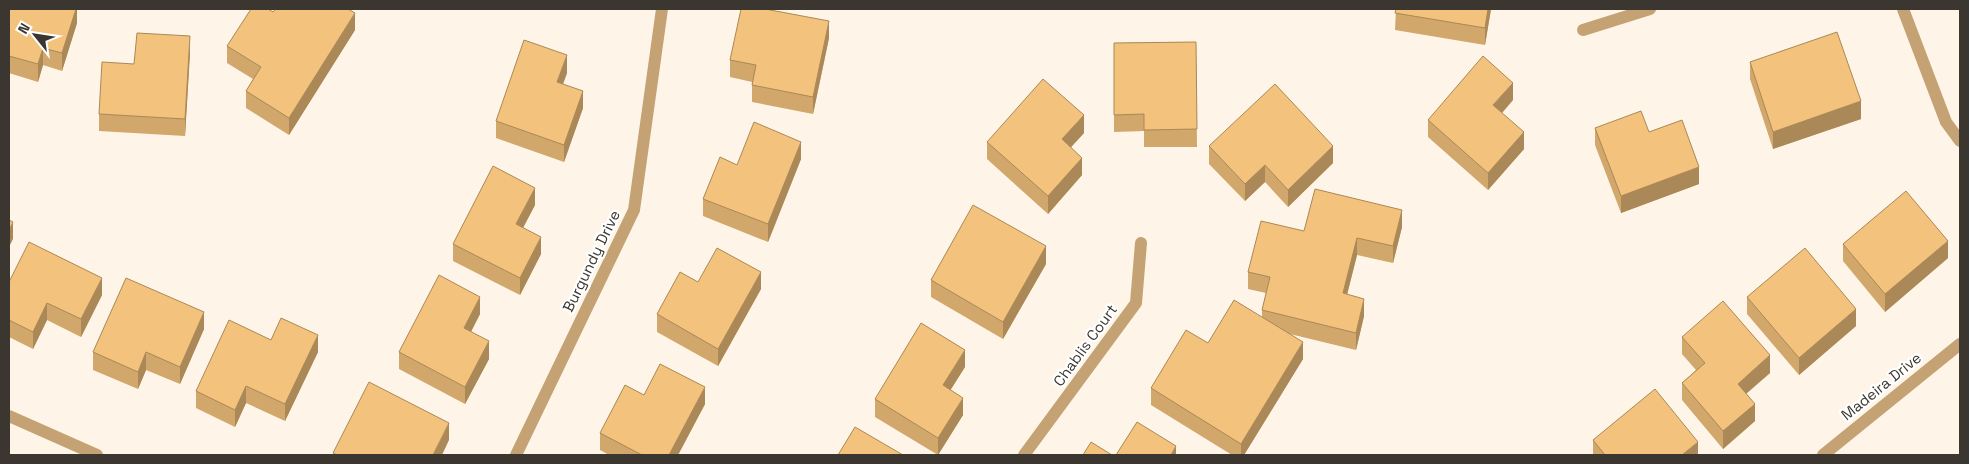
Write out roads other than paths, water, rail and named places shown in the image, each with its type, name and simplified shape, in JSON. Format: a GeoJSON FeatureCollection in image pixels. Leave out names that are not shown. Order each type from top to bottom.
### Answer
{"type":"FeatureCollection","features":[{"type":"Feature","properties":{"kind":"street","name":"Burgundy Drive"},"geometry":{"type":"LineString","coordinates":[[516,455],[634,210],[662,9]]}},
{"type":"Feature","properties":{"kind":"street"},"geometry":{"type":"LineString","coordinates":[[1583,30],[1650,9]]}},
{"type":"Feature","properties":{"kind":"street"},"geometry":{"type":"LineString","coordinates":[[1897,9],[1903,9],[1946,122],[1960,141]]}},
{"type":"Feature","properties":{"kind":"street","name":"Chablis Court"},"geometry":{"type":"LineString","coordinates":[[1024,455],[1136,303],[1141,243]]}},
{"type":"Feature","properties":{"kind":"street","name":"Madeira Drive"},"geometry":{"type":"LineString","coordinates":[[1823,455],[1960,344]]}},
{"type":"Feature","properties":{"kind":"street"},"geometry":{"type":"LineString","coordinates":[[9,416],[97,455]]}}]}
